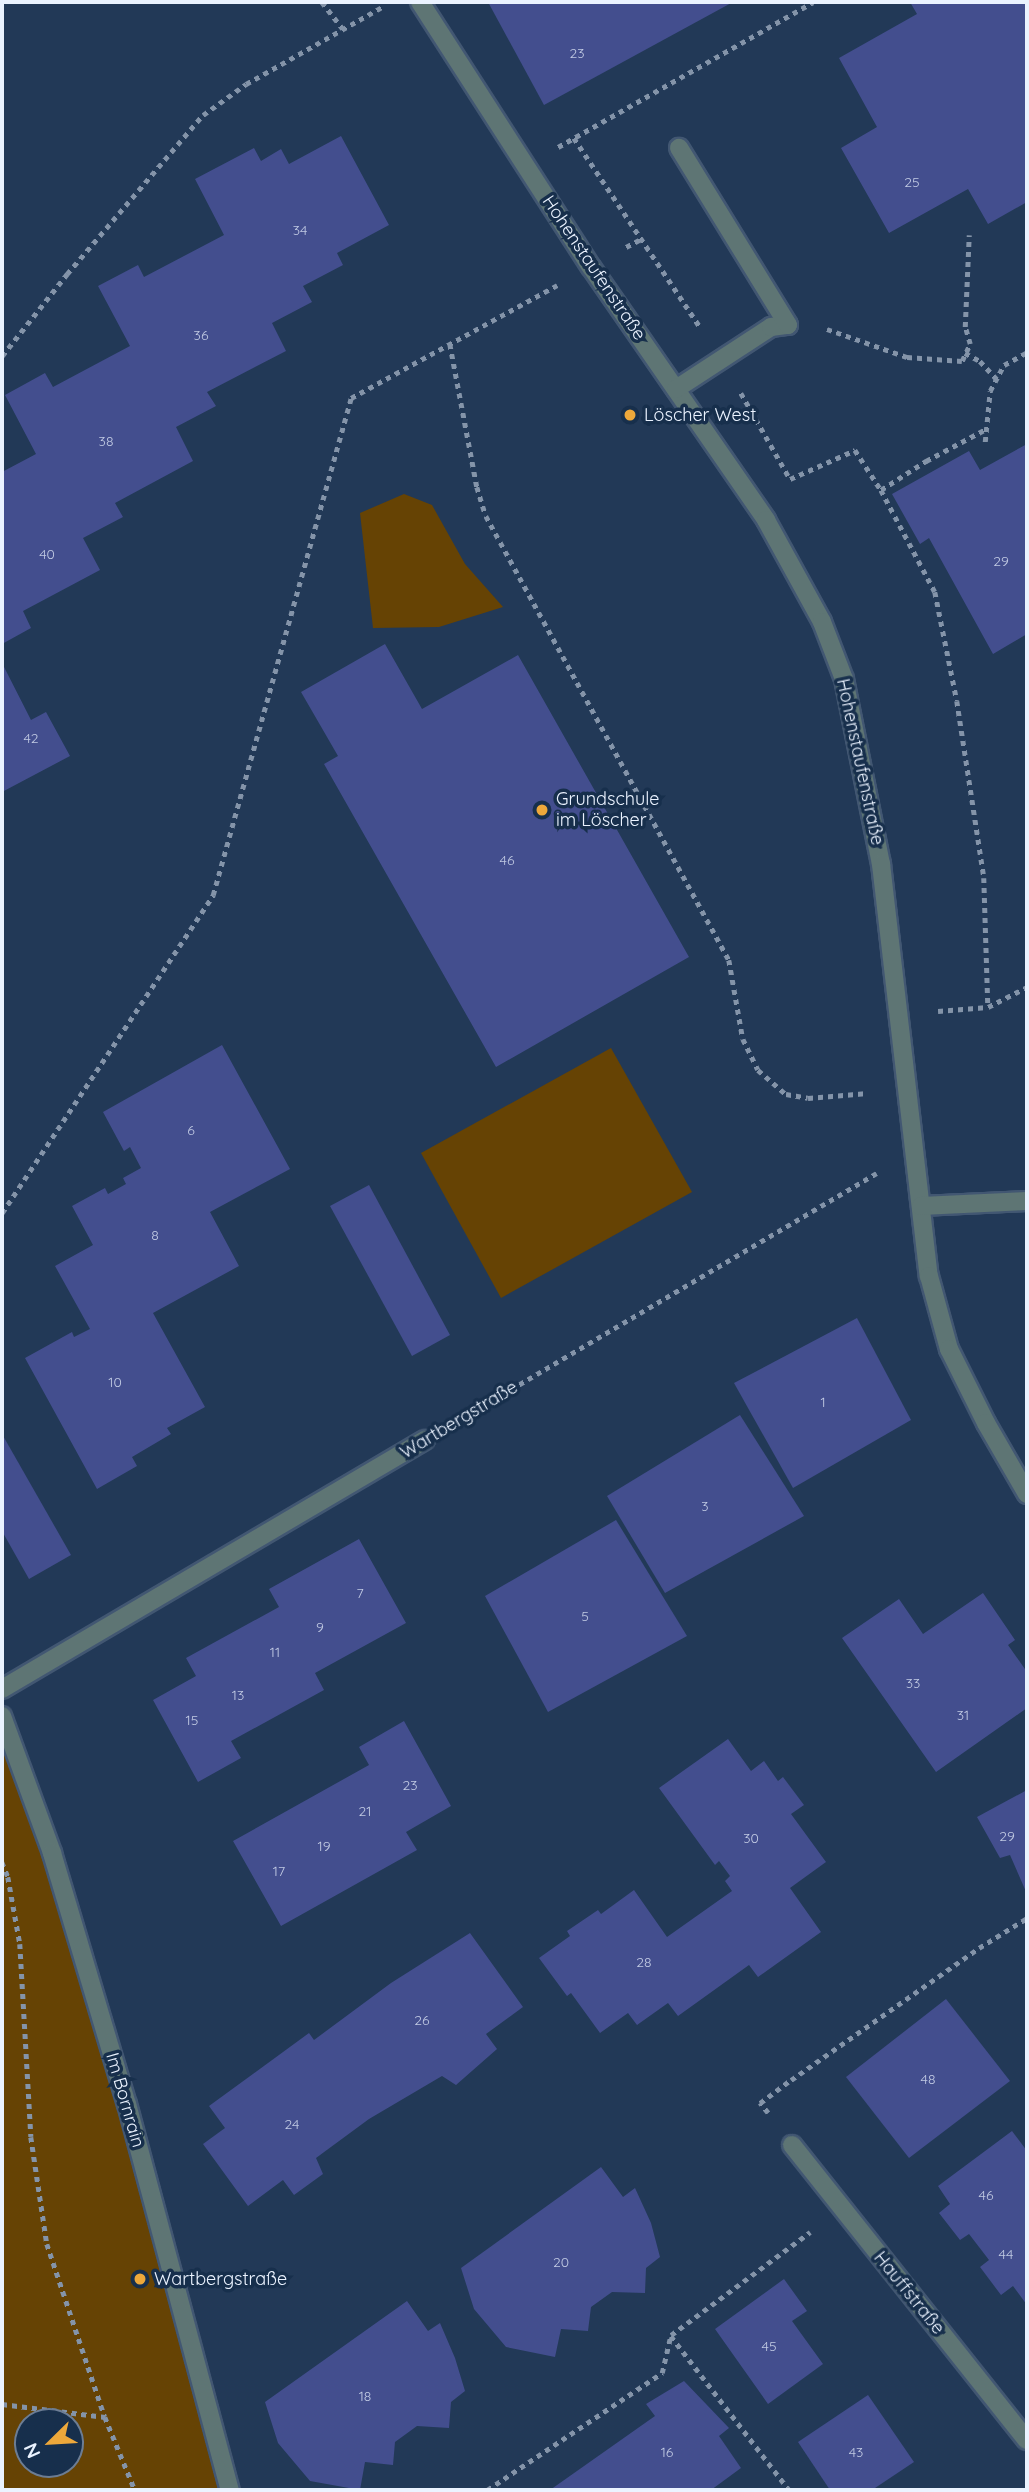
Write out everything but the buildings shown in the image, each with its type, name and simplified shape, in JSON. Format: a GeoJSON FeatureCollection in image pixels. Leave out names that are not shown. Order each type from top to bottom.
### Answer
{"type":"FeatureCollection","features":[{"type":"Feature","properties":{"kind":"street","name":"Hohenstaufenstraße"},"geometry":{"type":"LineString","coordinates":[[420,2],[591,267],[766,520],[822,622],[844,679],[881,864],[929,1276],[949,1349],[986,1423],[1027,1494]]}},
{"type":"Feature","properties":{"kind":"street"},"geometry":{"type":"LineString","coordinates":[[676,389],[771,327],[788,325],[679,148]]}},
{"type":"Feature","properties":{"kind":"street"},"geometry":{"type":"LineString","coordinates":[[921,1206],[1027,1200]]}},
{"type":"Feature","properties":{"kind":"street","name":"Wartbergstraße"},"geometry":{"type":"LineString","coordinates":[[2,1689],[425,1440]]}},
{"type":"Feature","properties":{"kind":"street","name":"Im Bornrain"},"geometry":{"type":"LineString","coordinates":[[2,1716],[52,1853],[127,2104],[230,2490]]}},
{"type":"Feature","properties":{"kind":"street","name":"Hauffstraße"},"geometry":{"type":"LineString","coordinates":[[792,2145],[1027,2440]]}},
{"type":"Feature","properties":{"kind":"path"},"geometry":{"type":"LineString","coordinates":[[322,2],[343,29]]}},
{"type":"Feature","properties":{"kind":"path"},"geometry":{"type":"LineString","coordinates":[[2,356],[67,274],[203,115],[246,84],[392,2]]}},
{"type":"Feature","properties":{"kind":"path"},"geometry":{"type":"LineString","coordinates":[[526,165],[813,2]]}},
{"type":"Feature","properties":{"kind":"path"},"geometry":{"type":"LineString","coordinates":[[574,138],[722,359],[790,479],[855,450],[881,490],[935,592],[957,701],[985,877],[988,1007]]}},
{"type":"Feature","properties":{"kind":"path"},"geometry":{"type":"LineString","coordinates":[[788,325],[805,322],[908,357],[962,361],[970,344],[965,327],[970,235]]}},
{"type":"Feature","properties":{"kind":"path"},"geometry":{"type":"LineString","coordinates":[[2,1213],[213,895],[351,398],[591,267]]}},
{"type":"Feature","properties":{"kind":"path"},"geometry":{"type":"LineString","coordinates":[[450,344],[477,487],[486,516],[729,960],[743,1040],[758,1070],[786,1094],[808,1098],[909,1090]]}},
{"type":"Feature","properties":{"kind":"path"},"geometry":{"type":"LineString","coordinates":[[985,442],[990,391],[1004,365],[1027,352]]}},
{"type":"Feature","properties":{"kind":"path"},"geometry":{"type":"LineString","coordinates":[[965,353],[980,361],[997,379]]}},
{"type":"Feature","properties":{"kind":"path"},"geometry":{"type":"LineString","coordinates":[[881,490],[926,461],[986,429]]}},
{"type":"Feature","properties":{"kind":"path"},"geometry":{"type":"LineString","coordinates":[[899,1014],[988,1007],[1027,988]]}},
{"type":"Feature","properties":{"kind":"path","name":"Wartbergstraße"},"geometry":{"type":"LineString","coordinates":[[425,1440],[915,1150]]}},
{"type":"Feature","properties":{"kind":"path"},"geometry":{"type":"LineString","coordinates":[[2,1861],[8,1877],[20,1944],[31,2137],[47,2244],[105,2417],[135,2490]]}},
{"type":"Feature","properties":{"kind":"path"},"geometry":{"type":"LineString","coordinates":[[791,2080],[979,1948],[1027,1918]]}},
{"type":"Feature","properties":{"kind":"path"},"geometry":{"type":"LineString","coordinates":[[487,2490],[662,2373],[671,2336],[841,2209]]}},
{"type":"Feature","properties":{"kind":"path"},"geometry":{"type":"LineString","coordinates":[[671,2336],[789,2490]]}},
{"type":"Feature","properties":{"kind":"path"},"geometry":{"type":"LineString","coordinates":[[2,2404],[105,2417]]}},
{"type":"Feature","properties":{"kind":"shaded area"},"geometry":{"type":"Polygon","coordinates":[[[404,494],[432,505],[465,564],[503,607],[439,627],[373,628],[360,513],[404,494]]]}},
{"type":"Feature","properties":{"kind":"shaded area"},"geometry":{"type":"Polygon","coordinates":[[[611,1048],[692,1192],[501,1298],[421,1153],[611,1048]]]}},
{"type":"Feature","properties":{"kind":"shaded area"},"geometry":{"type":"Polygon","coordinates":[[[2,1716],[20,1766],[230,2490],[2,2490],[2,1716]]]}},
{"type":"Feature","properties":{"kind":"place","name":"Löscher West"},"geometry":{"type":"Point","coordinates":[630,415]}},
{"type":"Feature","properties":{"kind":"place","name":"Grundschule im Löscher"},"geometry":{"type":"Point","coordinates":[542,810]}},
{"type":"Feature","properties":{"kind":"place","name":"Wartbergstraße"},"geometry":{"type":"Point","coordinates":[140,2279]}}]}
